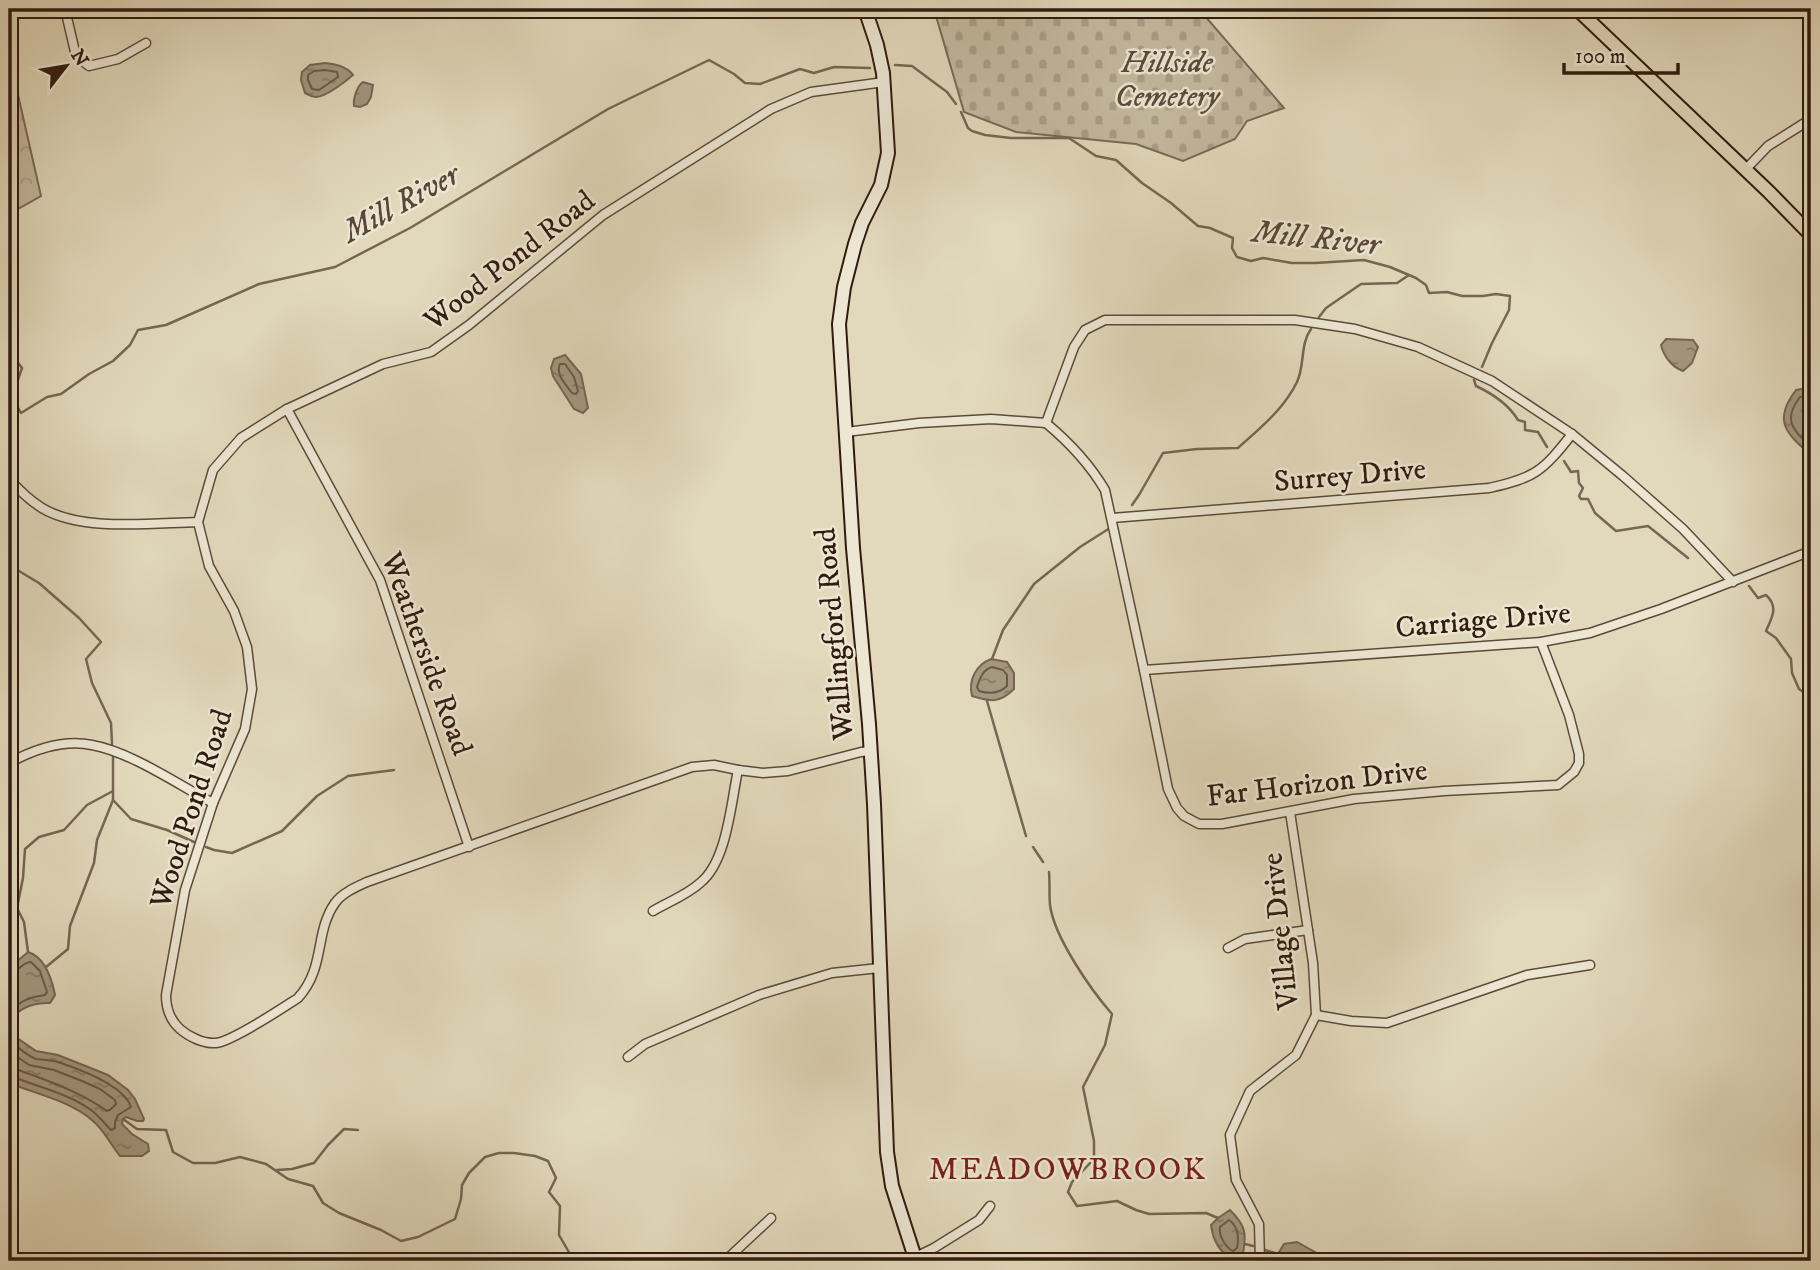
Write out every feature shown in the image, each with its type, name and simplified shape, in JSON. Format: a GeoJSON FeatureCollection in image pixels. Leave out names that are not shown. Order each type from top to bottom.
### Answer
{"type":"FeatureCollection","features":[{"type":"Feature","properties":{"kind":"main road"},"geometry":{"type":"LineString","coordinates":[[1577,9],[1746,169],[1811,235]]}},
{"type":"Feature","properties":{"kind":"street"},"geometry":{"type":"LineString","coordinates":[[65,9],[76,56],[89,66],[118,59],[146,43]]}},
{"type":"Feature","properties":{"kind":"street","name":"Wallingford Road"},"geometry":{"type":"LineString","coordinates":[[865,9],[877,45],[884,82],[888,138],[886,168],[881,185],[862,223],[844,287],[840,313],[841,367],[871,751],[888,1161],[899,1212],[915,1259]]}},
{"type":"Feature","properties":{"kind":"street","name":"Wood Pond Road"},"geometry":{"type":"LineString","coordinates":[[871,751],[788,771],[763,773],[714,765],[692,767],[367,882],[335,902],[325,924],[316,967],[306,989],[298,998],[233,1037],[216,1043],[194,1038],[184,1032],[168,1011],[166,995],[185,890],[213,803],[245,729],[253,689],[247,647],[234,611],[209,566],[198,522],[213,471],[240,438],[287,409],[383,364],[431,352],[470,325],[603,215],[771,109],[811,92],[884,82]]}},
{"type":"Feature","properties":{"kind":"street"},"geometry":{"type":"LineString","coordinates":[[1746,169],[1768,146],[1811,119]]}},
{"type":"Feature","properties":{"kind":"street"},"geometry":{"type":"LineString","coordinates":[[846,432],[919,423],[992,419],[1046,423],[1074,347],[1085,330],[1105,320],[1295,320],[1355,329],[1418,347],[1492,381],[1572,434],[1683,528],[1733,582]]}},
{"type":"Feature","properties":{"kind":"street","name":"Weatherside Road"},"geometry":{"type":"LineString","coordinates":[[287,409],[380,580],[469,846]]}},
{"type":"Feature","properties":{"kind":"street","name":"Far Horizon Drive"},"geometry":{"type":"LineString","coordinates":[[1046,423],[1070,442],[1093,469],[1105,490],[1168,789],[1174,805],[1184,816],[1199,824],[1222,824],[1354,799],[1558,785],[1574,772],[1579,754],[1569,715],[1541,642]]}},
{"type":"Feature","properties":{"kind":"street","name":"Surrey Drive"},"geometry":{"type":"LineString","coordinates":[[1112,518],[1489,488],[1513,483],[1535,474],[1553,458],[1572,434]]}},
{"type":"Feature","properties":{"kind":"street"},"geometry":{"type":"LineString","coordinates":[[9,479],[24,495],[42,508],[65,519],[109,524],[198,522]]}},
{"type":"Feature","properties":{"kind":"street","name":"Carriage Drive"},"geometry":{"type":"LineString","coordinates":[[1144,670],[1541,642],[1590,633],[1811,551]]}},
{"type":"Feature","properties":{"kind":"street"},"geometry":{"type":"LineString","coordinates":[[9,763],[32,751],[66,744],[90,744],[121,753],[213,803]]}},
{"type":"Feature","properties":{"kind":"street"},"geometry":{"type":"LineString","coordinates":[[653,911],[700,884],[714,870],[722,850],[738,770]]}},
{"type":"Feature","properties":{"kind":"street","name":"Village Drive"},"geometry":{"type":"LineString","coordinates":[[1259,1261],[1259,1224],[1236,1180],[1230,1135],[1250,1091],[1296,1055],[1316,1015],[1313,963],[1290,811]]}},
{"type":"Feature","properties":{"kind":"street"},"geometry":{"type":"LineString","coordinates":[[1228,947],[1245,939],[1308,930]]}},
{"type":"Feature","properties":{"kind":"street"},"geometry":{"type":"LineString","coordinates":[[1316,1015],[1350,1021],[1387,1023],[1527,975],[1590,965]]}},
{"type":"Feature","properties":{"kind":"street"},"geometry":{"type":"LineString","coordinates":[[628,1057],[645,1044],[759,995],[832,973],[879,968]]}},
{"type":"Feature","properties":{"kind":"street"},"geometry":{"type":"LineString","coordinates":[[915,1259],[979,1220],[990,1206]]}},
{"type":"Feature","properties":{"kind":"street"},"geometry":{"type":"LineString","coordinates":[[725,1261],[771,1218]]}},
{"type":"Feature","properties":{"kind":"green space","name":"Hillside Cemetery"},"geometry":{"type":"Polygon","coordinates":[[[934,9],[1199,9],[1284,108],[1247,121],[1235,139],[1183,161],[1136,144],[1016,132],[964,112],[934,9]]]}},
{"type":"Feature","properties":{"kind":"green space"},"geometry":{"type":"Polygon","coordinates":[[[9,55],[41,196],[9,214],[9,55]]]}},
{"type":"Feature","properties":{"kind":"water"},"geometry":{"type":"Polygon","coordinates":[[[325,63],[344,68],[353,75],[320,96],[313,97],[305,93],[301,80],[302,72],[310,65],[325,63]]]}},
{"type":"Feature","properties":{"kind":"water"},"geometry":{"type":"Polygon","coordinates":[[[363,82],[373,85],[371,97],[367,104],[354,106],[356,93],[363,82]]]}},
{"type":"Feature","properties":{"kind":"water"},"geometry":{"type":"Polygon","coordinates":[[[1666,339],[1693,340],[1698,347],[1692,363],[1683,371],[1672,364],[1664,354],[1661,345],[1666,339]]]}},
{"type":"Feature","properties":{"kind":"water"},"geometry":{"type":"Polygon","coordinates":[[[565,355],[581,374],[588,408],[583,413],[574,409],[553,376],[551,368],[554,359],[565,355]]]}},
{"type":"Feature","properties":{"kind":"water"},"geometry":{"type":"Polygon","coordinates":[[[1796,390],[1811,390],[1811,455],[1794,440],[1785,426],[1784,418],[1785,410],[1796,390]]]}},
{"type":"Feature","properties":{"kind":"water"},"geometry":{"type":"Polygon","coordinates":[[[991,659],[1007,662],[1014,673],[1014,689],[995,700],[972,696],[974,674],[981,665],[991,659]]]}},
{"type":"Feature","properties":{"kind":"water"},"geometry":{"type":"Polygon","coordinates":[[[28,952],[43,964],[50,976],[55,995],[50,1003],[29,1006],[16,1014],[10,1025],[10,1033],[36,1051],[58,1055],[108,1075],[128,1090],[144,1119],[137,1121],[126,1117],[122,1124],[148,1144],[149,1151],[142,1156],[120,1156],[101,1129],[84,1114],[64,1103],[9,1083],[9,968],[28,952]]]}},
{"type":"Feature","properties":{"kind":"water"},"geometry":{"type":"Polygon","coordinates":[[[1230,1210],[1242,1225],[1245,1235],[1243,1253],[1233,1259],[1218,1245],[1211,1225],[1230,1210]]]}},
{"type":"Feature","properties":{"kind":"water"},"geometry":{"type":"Polygon","coordinates":[[[1297,1242],[1326,1261],[1280,1261],[1278,1254],[1284,1244],[1297,1242]]]}},
{"type":"Feature","properties":{"kind":"waterway","name":"Mill River"},"geometry":{"type":"LineString","coordinates":[[9,351],[22,368],[12,397],[21,413],[47,397],[61,394],[113,361],[130,345],[138,330],[166,325],[259,284],[335,267],[410,228],[608,109],[709,60],[745,83],[760,84],[800,69],[814,73],[834,67],[870,68]]}},
{"type":"Feature","properties":{"kind":"waterway","name":"Mill River"},"geometry":{"type":"LineString","coordinates":[[895,65],[912,66],[947,92],[956,104]]}},
{"type":"Feature","properties":{"kind":"waterway","name":"Mill River"},"geometry":{"type":"LineString","coordinates":[[961,112],[972,131],[1011,138],[1069,138],[1096,156],[1116,160],[1198,226],[1233,238],[1232,248],[1237,257],[1251,261],[1263,258],[1292,263],[1364,260],[1416,278],[1426,285],[1429,293],[1510,296],[1509,310],[1482,367]]}},
{"type":"Feature","properties":{"kind":"waterway"},"geometry":{"type":"LineString","coordinates":[[1319,317],[1326,308],[1361,284],[1397,283],[1409,275]]}},
{"type":"Feature","properties":{"kind":"waterway"},"geometry":{"type":"LineString","coordinates":[[1132,505],[1163,453],[1238,448],[1271,418],[1297,382],[1305,341],[1311,329]]}},
{"type":"Feature","properties":{"kind":"waterway","name":"Mill River"},"geometry":{"type":"LineString","coordinates":[[1474,380],[1476,386],[1499,400],[1518,420],[1525,422],[1525,430],[1538,432],[1547,447]]}},
{"type":"Feature","properties":{"kind":"waterway","name":"Mill River"},"geometry":{"type":"LineString","coordinates":[[1564,461],[1571,472],[1578,471],[1579,483],[1583,488],[1579,496],[1581,499],[1588,499],[1595,513],[1616,531],[1648,526],[1688,558]]}},
{"type":"Feature","properties":{"kind":"waterway"},"geometry":{"type":"LineString","coordinates":[[992,659],[1003,630],[1034,584],[1080,547],[1110,528]]}},
{"type":"Feature","properties":{"kind":"waterway"},"geometry":{"type":"LineString","coordinates":[[9,565],[39,583],[79,618],[101,642],[86,659],[92,683],[111,723],[112,744]]}},
{"type":"Feature","properties":{"kind":"waterway","name":"Mill River"},"geometry":{"type":"LineString","coordinates":[[1749,586],[1758,598],[1766,595],[1770,599],[1773,612],[1766,631],[1776,638],[1791,659],[1792,673],[1799,689],[1811,697]]}},
{"type":"Feature","properties":{"kind":"waterway"},"geometry":{"type":"LineString","coordinates":[[987,701],[1026,836]]}},
{"type":"Feature","properties":{"kind":"waterway"},"geometry":{"type":"LineString","coordinates":[[46,967],[68,949],[70,926],[94,863],[97,840],[113,800],[113,757]]}},
{"type":"Feature","properties":{"kind":"waterway"},"geometry":{"type":"LineString","coordinates":[[206,847],[232,853],[282,831],[317,796],[348,776],[394,770]]}},
{"type":"Feature","properties":{"kind":"waterway"},"geometry":{"type":"LineString","coordinates":[[28,952],[24,922],[17,908],[25,849],[39,837],[64,830],[87,805],[113,791]]}},
{"type":"Feature","properties":{"kind":"waterway"},"geometry":{"type":"LineString","coordinates":[[113,800],[131,819],[194,842]]}},
{"type":"Feature","properties":{"kind":"waterway"},"geometry":{"type":"LineString","coordinates":[[1033,847],[1043,862]]}},
{"type":"Feature","properties":{"kind":"waterway"},"geometry":{"type":"LineString","coordinates":[[1049,872],[1050,905],[1058,932],[1084,977],[1112,1014],[1105,1045],[1083,1087],[1094,1141],[1094,1159],[1072,1182],[1068,1192],[1077,1206],[1117,1201],[1149,1214],[1206,1213],[1218,1218]]}},
{"type":"Feature","properties":{"kind":"waterway"},"geometry":{"type":"LineString","coordinates":[[123,1119],[137,1129],[166,1130],[173,1152],[193,1163],[215,1163],[240,1157],[266,1164],[288,1179],[313,1186],[323,1203],[339,1213],[401,1241],[418,1237],[455,1219],[462,1185],[469,1173],[485,1157],[499,1153],[535,1156],[548,1161],[556,1178],[549,1192],[560,1206],[559,1235],[574,1261]]}},
{"type":"Feature","properties":{"kind":"waterway"},"geometry":{"type":"LineString","coordinates":[[277,1170],[314,1163],[344,1129],[358,1130]]}},
{"type":"Feature","properties":{"kind":"waterway"},"geometry":{"type":"LineString","coordinates":[[1245,1244],[1253,1246]]}},
{"type":"Feature","properties":{"kind":"waterway"},"geometry":{"type":"LineString","coordinates":[[1265,1250],[1278,1254]]}},
{"type":"Feature","properties":{"kind":"district","name":"MEADOWBROOK"},"geometry":{"type":"Point","coordinates":[1068,1170]}}]}
